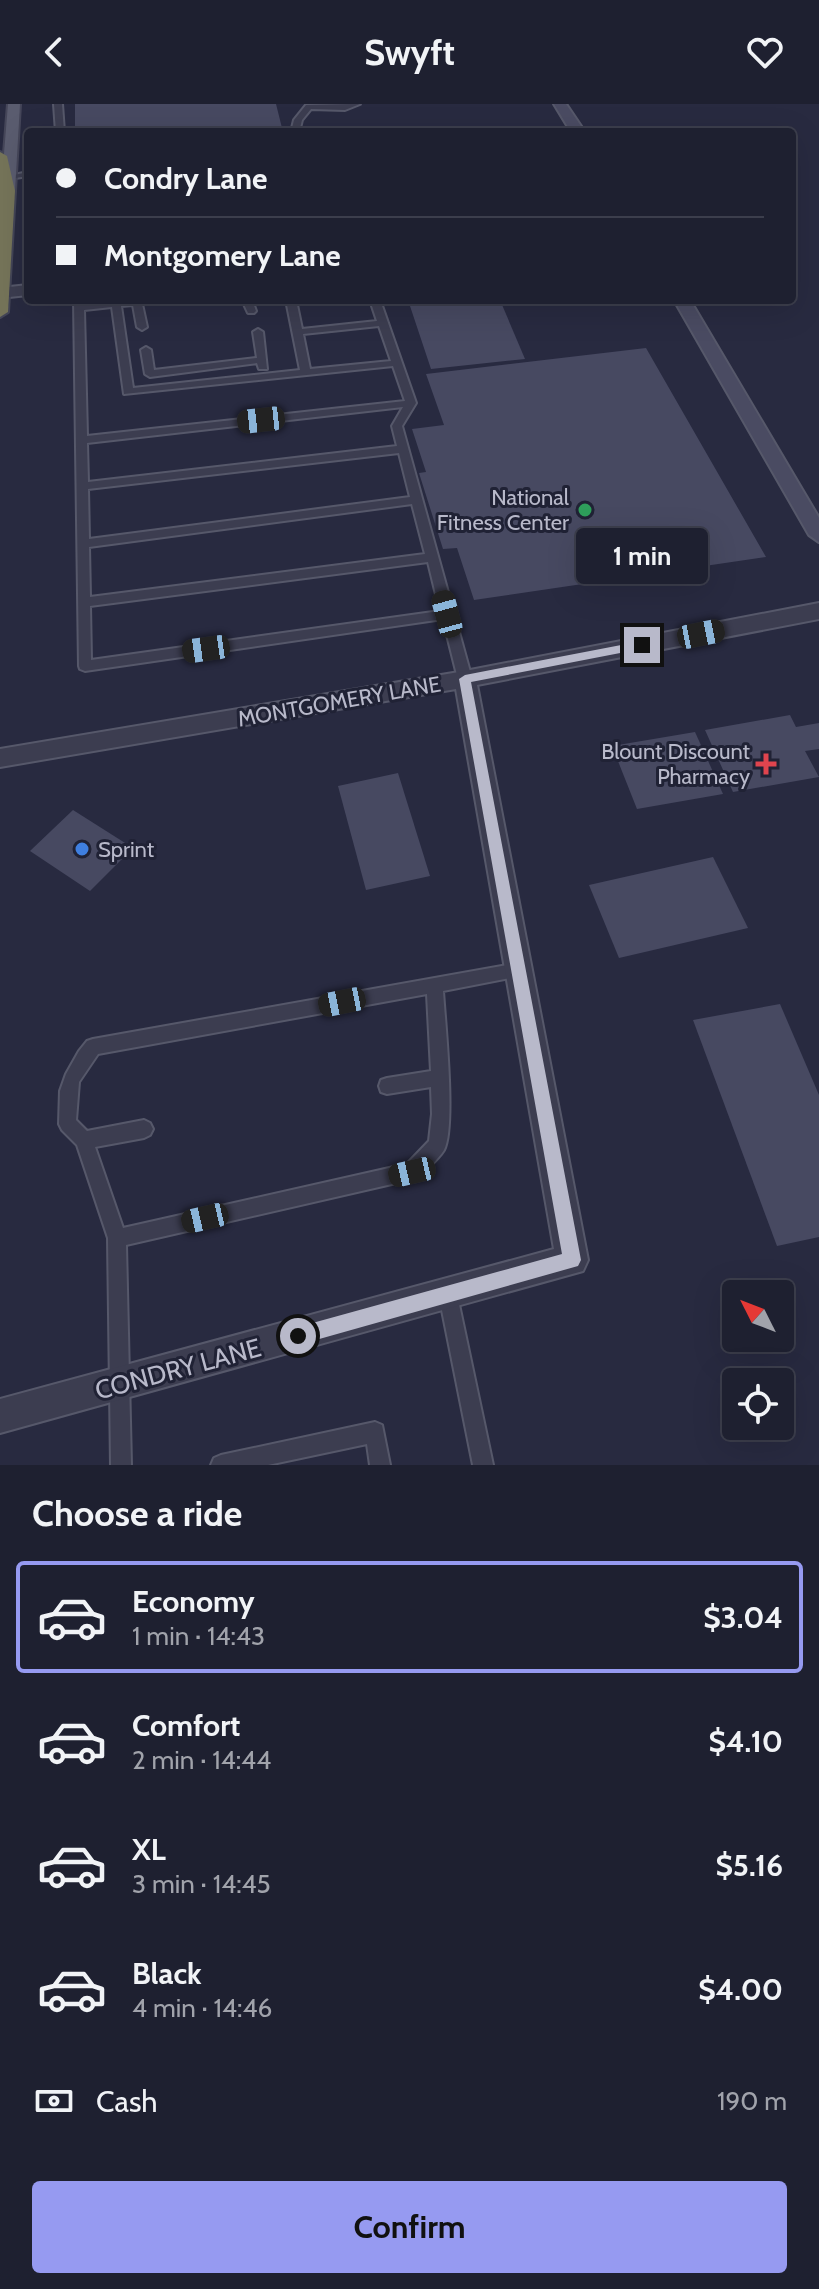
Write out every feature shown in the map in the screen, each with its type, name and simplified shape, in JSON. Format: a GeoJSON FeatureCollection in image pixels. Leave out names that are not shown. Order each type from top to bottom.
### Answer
{"type":"FeatureCollection","features":[{"type":"Feature","properties":{"kind":"highway"},"geometry":{"type":"LineString","coordinates":[[0,156],[9,184],[0,312]]}},
{"type":"Feature","properties":{"kind":"main road"},"geometry":{"type":"LineString","coordinates":[[9,184],[14,104]]}},
{"type":"Feature","properties":{"kind":"street"},"geometry":{"type":"LineString","coordinates":[[560,104],[575,128]]}},
{"type":"Feature","properties":{"kind":"street"},"geometry":{"type":"LineString","coordinates":[[1,294],[24,291]]}},
{"type":"Feature","properties":{"kind":"street"},"geometry":{"type":"LineString","coordinates":[[684,304],[819,535]]}},
{"type":"Feature","properties":{"kind":"street","name":"MONTGOMERY LANE"},"geometry":{"type":"LineString","coordinates":[[0,758],[465,679],[819,611]]}},
{"type":"Feature","properties":{"kind":"street","name":"CONDRY LANE"},"geometry":{"type":"LineString","coordinates":[[0,1416],[572,1260],[465,679]]}},
{"type":"Feature","properties":{"kind":"lane"},"geometry":{"type":"LineString","coordinates":[[58,104],[60,128]]}},
{"type":"Feature","properties":{"kind":"lane"},"geometry":{"type":"LineString","coordinates":[[296,128],[308,105],[345,108],[356,104]]}},
{"type":"Feature","properties":{"kind":"lane"},"geometry":{"type":"LineString","coordinates":[[9,184],[24,176]]}},
{"type":"Feature","properties":{"kind":"lane"},"geometry":{"type":"LineString","coordinates":[[80,304],[85,666],[447,614]]}},
{"type":"Feature","properties":{"kind":"lane"},"geometry":{"type":"LineString","coordinates":[[116,304],[128,392],[397,363]]}},
{"type":"Feature","properties":{"kind":"lane"},"geometry":{"type":"LineString","coordinates":[[137,304],[142,327]]}},
{"type":"Feature","properties":{"kind":"lane"},"geometry":{"type":"LineString","coordinates":[[292,304],[306,373]]}},
{"type":"Feature","properties":{"kind":"lane"},"geometry":{"type":"LineString","coordinates":[[376,304],[411,403]]}},
{"type":"Feature","properties":{"kind":"lane"},"geometry":{"type":"LineString","coordinates":[[298,332],[383,323]]}},
{"type":"Feature","properties":{"kind":"lane"},"geometry":{"type":"LineString","coordinates":[[258,332],[265,376]]}},
{"type":"Feature","properties":{"kind":"lane"},"geometry":{"type":"LineString","coordinates":[[146,350],[150,374],[261,360]]}},
{"type":"Feature","properties":{"kind":"lane"},"geometry":{"type":"LineString","coordinates":[[81,440],[411,403]]}},
{"type":"Feature","properties":{"kind":"lane"},"geometry":{"type":"LineString","coordinates":[[411,403],[397,426],[465,679]]}},
{"type":"Feature","properties":{"kind":"lane"},"geometry":{"type":"LineString","coordinates":[[82,486],[404,449]]}},
{"type":"Feature","properties":{"kind":"lane"},"geometry":{"type":"LineString","coordinates":[[83,544],[417,500]]}},
{"type":"Feature","properties":{"kind":"lane"},"geometry":{"type":"LineString","coordinates":[[84,602],[432,557]]}},
{"type":"Feature","properties":{"kind":"lane"},"geometry":{"type":"LineString","coordinates":[[121,1465],[117,1238],[84,1140],[68,1124],[67,1092],[77,1065],[93,1047],[519,970]]}},
{"type":"Feature","properties":{"kind":"lane"},"geometry":{"type":"LineString","coordinates":[[117,1238],[412,1172],[437,1145],[441,1114],[435,985]]}},
{"type":"Feature","properties":{"kind":"lane"},"geometry":{"type":"LineString","coordinates":[[387,1086],[437,1078]]}},
{"type":"Feature","properties":{"kind":"lane"},"geometry":{"type":"LineString","coordinates":[[84,1140],[144,1129]]}},
{"type":"Feature","properties":{"kind":"lane"},"geometry":{"type":"LineString","coordinates":[[448,1295],[483,1465]]}},
{"type":"Feature","properties":{"kind":"lane"},"geometry":{"type":"LineString","coordinates":[[221,1465],[375,1432],[380,1465]]}},
{"type":"Feature","properties":{"kind":"building"},"geometry":{"type":"Polygon","coordinates":[[[75,104],[276,104],[282,128],[75,128],[75,104]]]}},
{"type":"Feature","properties":{"kind":"building"},"geometry":{"type":"Polygon","coordinates":[[[409,304],[502,304],[525,359],[431,369],[409,304]]]}},
{"type":"Feature","properties":{"kind":"building","name":"National Fitness Center"},"geometry":{"type":"Polygon","coordinates":[[[646,348],[766,557],[474,600],[457,548],[443,549],[419,473],[426,472],[412,429],[444,425],[426,374],[646,348]]]}},
{"type":"Feature","properties":{"kind":"building","name":"Blount Discount Pharmacy"},"geometry":{"type":"Polygon","coordinates":[[[790,715],[796,727],[819,723],[819,749],[805,751],[819,777],[733,792],[705,730],[790,715]]]}},
{"type":"Feature","properties":{"kind":"building"},"geometry":{"type":"Polygon","coordinates":[[[695,732],[723,794],[637,809],[612,746],[695,732]]]}},
{"type":"Feature","properties":{"kind":"building"},"geometry":{"type":"Polygon","coordinates":[[[398,773],[430,876],[366,890],[338,786],[398,773]]]}},
{"type":"Feature","properties":{"kind":"building","name":"Sprint"},"geometry":{"type":"Polygon","coordinates":[[[73,810],[133,848],[90,891],[30,851],[73,810]]]}},
{"type":"Feature","properties":{"kind":"building"},"geometry":{"type":"Polygon","coordinates":[[[713,857],[748,928],[619,958],[589,885],[713,857]]]}},
{"type":"Feature","properties":{"kind":"building"},"geometry":{"type":"Polygon","coordinates":[[[780,1004],[819,1095],[819,1237],[777,1246],[693,1020],[780,1004]]]}},
{"type":"Feature","properties":{"kind":"place","name":"National Fitness Center"},"geometry":{"type":"Point","coordinates":[585,510]}},
{"type":"Feature","properties":{"kind":"place","name":"Blount Discount Pharmacy"},"geometry":{"type":"Point","coordinates":[766,764]}},
{"type":"Feature","properties":{"kind":"place","name":"Sprint"},"geometry":{"type":"Point","coordinates":[82,849]}},
{"type":"Feature","properties":{"kind":"route"},"geometry":{"type":"LineString","coordinates":[[298,1336],[572,1260],[465,679],[642,645]]}}]}
